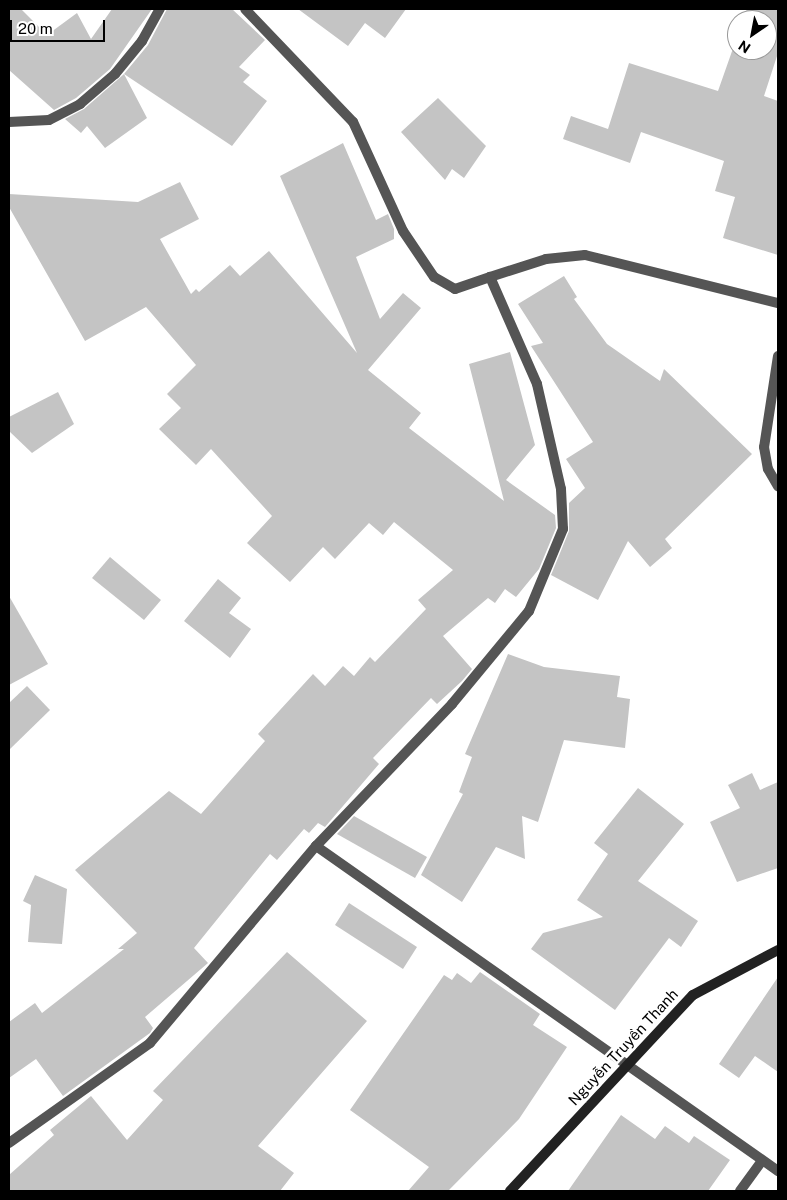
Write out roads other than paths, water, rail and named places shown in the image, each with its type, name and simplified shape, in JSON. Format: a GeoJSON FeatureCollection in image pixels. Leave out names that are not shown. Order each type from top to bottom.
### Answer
{"type":"FeatureCollection","features":[{"type":"Feature","properties":{"kind":"street"},"geometry":{"type":"LineString","coordinates":[[9,122],[49,120],[80,104],[115,74],[142,42],[160,9]]}},
{"type":"Feature","properties":{"kind":"street"},"geometry":{"type":"LineString","coordinates":[[244,9],[353,122],[403,231],[434,277],[455,289],[546,259],[585,255],[778,303]]}},
{"type":"Feature","properties":{"kind":"street"},"geometry":{"type":"LineString","coordinates":[[9,1143],[150,1043],[316,846],[452,704],[528,611],[563,528],[561,489],[537,384],[490,277]]}},
{"type":"Feature","properties":{"kind":"street"},"geometry":{"type":"LineString","coordinates":[[778,356],[764,447],[768,469],[778,486]]}},
{"type":"Feature","properties":{"kind":"street"},"geometry":{"type":"LineString","coordinates":[[316,846],[626,1064],[761,1162],[778,1171]]}},
{"type":"Feature","properties":{"kind":"street","name":"Nguyễn Truyền Thanh"},"geometry":{"type":"LineString","coordinates":[[510,1191],[626,1064],[693,995],[778,950]]}},
{"type":"Feature","properties":{"kind":"street"},"geometry":{"type":"LineString","coordinates":[[740,1191],[761,1162]]}}]}
